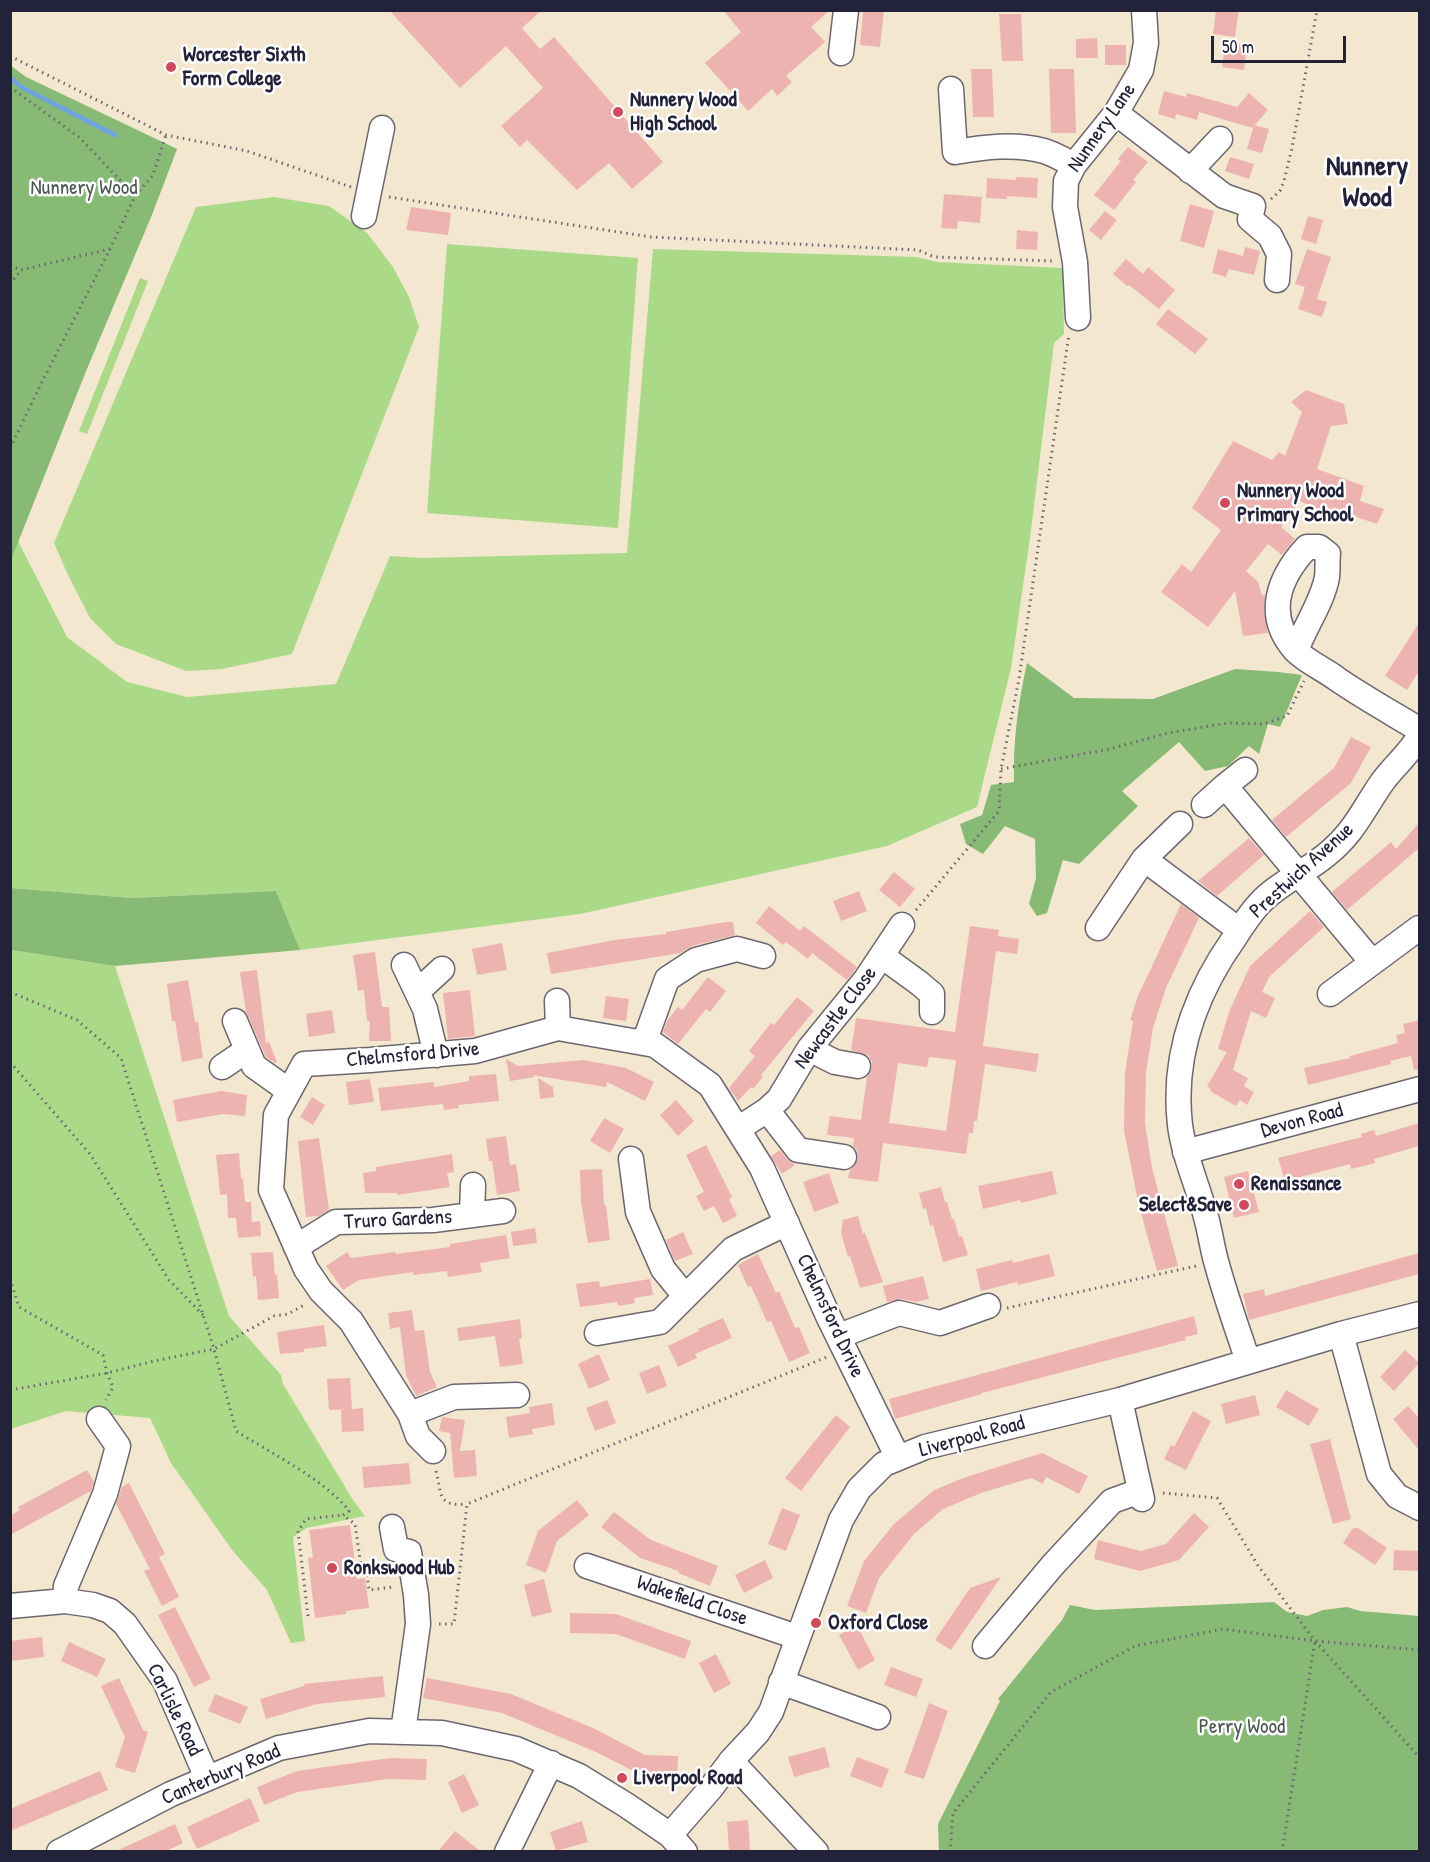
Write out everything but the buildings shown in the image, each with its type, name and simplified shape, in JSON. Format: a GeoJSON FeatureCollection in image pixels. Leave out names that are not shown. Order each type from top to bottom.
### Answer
{"type":"FeatureCollection","features":[{"type":"Feature","properties":{"kind":"street"},"geometry":{"type":"LineString","coordinates":[[841,53],[846,10]]}},
{"type":"Feature","properties":{"kind":"street","name":"Nunnery Lane"},"geometry":{"type":"LineString","coordinates":[[1078,318],[1075,262],[1066,213],[1066,181],[1074,165],[1116,113],[1141,70],[1146,42],[1144,10]]}},
{"type":"Feature","properties":{"kind":"street"},"geometry":{"type":"LineString","coordinates":[[951,89],[955,152],[985,147],[1030,148],[1045,151],[1074,165]]}},
{"type":"Feature","properties":{"kind":"street"},"geometry":{"type":"LineString","coordinates":[[1116,113],[1224,196],[1251,212],[1270,236],[1280,254],[1277,280]]}},
{"type":"Feature","properties":{"kind":"street"},"geometry":{"type":"LineString","coordinates":[[367,204],[382,128]]}},
{"type":"Feature","properties":{"kind":"street"},"geometry":{"type":"LineString","coordinates":[[1190,171],[1220,139]]}},
{"type":"Feature","properties":{"kind":"street"},"geometry":{"type":"LineString","coordinates":[[1296,651],[1418,738]]}},
{"type":"Feature","properties":{"kind":"street","name":"Prestwich Avenue"},"geometry":{"type":"LineString","coordinates":[[1248,1361],[1216,1261],[1207,1218],[1185,1152],[1180,1124],[1179,1094],[1182,1057],[1188,1028],[1202,992],[1218,962],[1259,904],[1297,874],[1324,857],[1346,838],[1383,781],[1418,738]]}},
{"type":"Feature","properties":{"kind":"street"},"geometry":{"type":"LineString","coordinates":[[1204,805],[1245,771]]}},
{"type":"Feature","properties":{"kind":"street"},"geometry":{"type":"LineString","coordinates":[[1225,786],[1372,962]]}},
{"type":"Feature","properties":{"kind":"street"},"geometry":{"type":"LineString","coordinates":[[1098,928],[1144,859],[1180,824]]}},
{"type":"Feature","properties":{"kind":"street"},"geometry":{"type":"LineString","coordinates":[[1144,859],[1239,930]]}},
{"type":"Feature","properties":{"kind":"street","name":"Newcastle Close"},"geometry":{"type":"LineString","coordinates":[[738,1129],[779,1099],[809,1049],[866,979],[902,926]]}},
{"type":"Feature","properties":{"kind":"street"},"geometry":{"type":"LineString","coordinates":[[1330,994],[1419,928]]}},
{"type":"Feature","properties":{"kind":"street"},"geometry":{"type":"LineString","coordinates":[[645,1044],[667,979],[696,960],[737,949],[763,956]]}},
{"type":"Feature","properties":{"kind":"street"},"geometry":{"type":"LineString","coordinates":[[882,956],[932,994],[932,1012]]}},
{"type":"Feature","properties":{"kind":"street"},"geometry":{"type":"LineString","coordinates":[[404,965],[425,1009],[435,1055]]}},
{"type":"Feature","properties":{"kind":"street"},"geometry":{"type":"LineString","coordinates":[[417,992],[442,969]]}},
{"type":"Feature","properties":{"kind":"street"},"geometry":{"type":"LineString","coordinates":[[557,1000],[558,1028]]}},
{"type":"Feature","properties":{"kind":"street"},"geometry":{"type":"LineString","coordinates":[[235,1021],[254,1066],[289,1091]]}},
{"type":"Feature","properties":{"kind":"street","name":"Chelmsford Drive"},"geometry":{"type":"LineString","coordinates":[[434,1450],[418,1436],[410,1414],[351,1321],[321,1291],[306,1269],[271,1190],[276,1115],[304,1064],[475,1052],[558,1028],[655,1045],[710,1085],[762,1168],[842,1343],[898,1458]]}},
{"type":"Feature","properties":{"kind":"street"},"geometry":{"type":"LineString","coordinates":[[809,1049],[835,1062],[858,1066]]}},
{"type":"Feature","properties":{"kind":"street"},"geometry":{"type":"LineString","coordinates":[[222,1067],[247,1050]]}},
{"type":"Feature","properties":{"kind":"street","name":"Devon Road"},"geometry":{"type":"LineString","coordinates":[[1185,1152],[1419,1089]]}},
{"type":"Feature","properties":{"kind":"street"},"geometry":{"type":"LineString","coordinates":[[767,1110],[798,1150],[844,1156]]}},
{"type":"Feature","properties":{"kind":"street"},"geometry":{"type":"LineString","coordinates":[[631,1159],[638,1212],[663,1269],[685,1296]]}},
{"type":"Feature","properties":{"kind":"street","name":"Truro Gardens"},"geometry":{"type":"LineString","coordinates":[[472,1185],[472,1215]]}},
{"type":"Feature","properties":{"kind":"street","name":"Truro Gardens"},"geometry":{"type":"LineString","coordinates":[[296,1246],[336,1222],[433,1220],[503,1211]]}},
{"type":"Feature","properties":{"kind":"street"},"geometry":{"type":"LineString","coordinates":[[597,1333],[660,1322],[733,1249],[787,1223]]}},
{"type":"Feature","properties":{"kind":"street"},"geometry":{"type":"LineString","coordinates":[[842,1343],[899,1313],[940,1323],[993,1308]]}},
{"type":"Feature","properties":{"kind":"street","name":"Liverpool Road"},"geometry":{"type":"LineString","coordinates":[[677,1843],[711,1788],[731,1761],[758,1732],[771,1712],[841,1520],[859,1489],[884,1464],[925,1447],[1120,1400],[1341,1334],[1419,1314]]}},
{"type":"Feature","properties":{"kind":"street"},"geometry":{"type":"LineString","coordinates":[[1341,1334],[1379,1474],[1397,1496],[1419,1508]]}},
{"type":"Feature","properties":{"kind":"street"},"geometry":{"type":"LineString","coordinates":[[410,1414],[454,1397],[517,1395]]}},
{"type":"Feature","properties":{"kind":"street"},"geometry":{"type":"LineString","coordinates":[[985,1646],[1052,1566],[1112,1501],[1141,1495],[1120,1400]]}},
{"type":"Feature","properties":{"kind":"street"},"geometry":{"type":"LineString","coordinates":[[65,1601],[66,1586],[105,1494],[118,1446],[99,1419]]}},
{"type":"Feature","properties":{"kind":"street"},"geometry":{"type":"LineString","coordinates":[[392,1527],[396,1549],[409,1552],[418,1624],[403,1732]]}},
{"type":"Feature","properties":{"kind":"street","name":"Wakefield Close"},"geometry":{"type":"LineString","coordinates":[[587,1566],[797,1636]]}},
{"type":"Feature","properties":{"kind":"street","name":"Carlisle Road"},"geometry":{"type":"LineString","coordinates":[[10,1606],[65,1601],[93,1605],[110,1611],[125,1624],[165,1681],[207,1778]]}},
{"type":"Feature","properties":{"kind":"street"},"geometry":{"type":"LineString","coordinates":[[781,1682],[878,1717]]}},
{"type":"Feature","properties":{"kind":"street","name":"Canterbury Road"},"geometry":{"type":"LineString","coordinates":[[59,1851],[207,1778],[279,1748],[369,1731],[442,1733],[516,1749],[579,1776],[626,1805],[677,1843]]}},
{"type":"Feature","properties":{"kind":"street"},"geometry":{"type":"LineString","coordinates":[[731,1761],[816,1851]]}},
{"type":"Feature","properties":{"kind":"street"},"geometry":{"type":"LineString","coordinates":[[507,1851],[551,1763]]}},
{"type":"Feature","properties":{"kind":"path"},"geometry":{"type":"LineString","coordinates":[[1251,212],[1280,191],[1284,181],[1317,10]]}},
{"type":"Feature","properties":{"kind":"path"},"geometry":{"type":"LineString","coordinates":[[10,56],[166,135],[247,151],[367,204],[651,237],[918,250],[934,257],[1075,262]]}},
{"type":"Feature","properties":{"kind":"path"},"geometry":{"type":"LineString","coordinates":[[10,87],[80,138],[135,196]]}},
{"type":"Feature","properties":{"kind":"path"},"geometry":{"type":"LineString","coordinates":[[10,448],[135,196],[153,175],[166,135]]}},
{"type":"Feature","properties":{"kind":"path"},"geometry":{"type":"LineString","coordinates":[[10,267],[21,270],[110,249]]}},
{"type":"Feature","properties":{"kind":"path"},"geometry":{"type":"LineString","coordinates":[[10,284],[21,270]]}},
{"type":"Feature","properties":{"kind":"path"},"geometry":{"type":"LineString","coordinates":[[902,926],[999,811],[1001,769],[1019,680],[1070,327],[1078,318]]}},
{"type":"Feature","properties":{"kind":"path"},"geometry":{"type":"LineString","coordinates":[[1001,769],[1110,749],[1168,734],[1228,723],[1263,724],[1287,716],[1306,677]]}},
{"type":"Feature","properties":{"kind":"path"},"geometry":{"type":"LineString","coordinates":[[10,992],[77,1020],[121,1058],[204,1316],[236,1431],[326,1489],[349,1511],[343,1515],[306,1519],[298,1531],[308,1616]]}},
{"type":"Feature","properties":{"kind":"path"},"geometry":{"type":"LineString","coordinates":[[10,1062],[90,1154],[169,1280],[204,1316]]}},
{"type":"Feature","properties":{"kind":"path"},"geometry":{"type":"LineString","coordinates":[[993,1308],[1216,1261]]}},
{"type":"Feature","properties":{"kind":"path"},"geometry":{"type":"LineString","coordinates":[[10,1279],[19,1307],[103,1355],[113,1387],[99,1419]]}},
{"type":"Feature","properties":{"kind":"path"},"geometry":{"type":"LineString","coordinates":[[10,1390],[107,1373],[214,1349],[274,1316],[288,1314],[302,1308],[321,1291]]}},
{"type":"Feature","properties":{"kind":"path"},"geometry":{"type":"LineString","coordinates":[[434,1450],[429,1458],[434,1466],[442,1498],[446,1503],[453,1505],[467,1504],[842,1343]]}},
{"type":"Feature","properties":{"kind":"path"},"geometry":{"type":"LineString","coordinates":[[1141,1495],[1217,1498],[1259,1567],[1315,1641],[1419,1758]]}},
{"type":"Feature","properties":{"kind":"path"},"geometry":{"type":"LineString","coordinates":[[418,1624],[454,1624],[467,1504]]}},
{"type":"Feature","properties":{"kind":"path"},"geometry":{"type":"LineString","coordinates":[[343,1515],[355,1524],[361,1566],[366,1568],[369,1590],[414,1584]]}},
{"type":"Feature","properties":{"kind":"path"},"geometry":{"type":"LineString","coordinates":[[950,1851],[953,1813],[1051,1692],[1135,1646],[1223,1629],[1315,1641],[1419,1650]]}},
{"type":"Feature","properties":{"kind":"path"},"geometry":{"type":"LineString","coordinates":[[1282,1851],[1315,1641]]}},
{"type":"Feature","properties":{"kind":"green space"},"geometry":{"type":"Polygon","coordinates":[[[10,66],[26,77],[177,149],[18,541],[67,637],[127,682],[187,697],[336,684],[390,556],[422,558],[627,553],[653,249],[917,257],[937,262],[1063,268],[1064,334],[1054,343],[1011,668],[977,807],[887,846],[580,914],[300,950],[276,891],[130,898],[11,888],[10,66]]]}},
{"type":"Feature","properties":{"kind":"green space","name":"Nunnery Wood"},"geometry":{"type":"Polygon","coordinates":[[[11,66],[26,77],[177,149],[11,560],[11,66]]]}},
{"type":"Feature","properties":{"kind":"green space"},"geometry":{"type":"Polygon","coordinates":[[[274,197],[329,206],[367,233],[393,267],[409,297],[419,327],[292,654],[222,669],[186,671],[116,644],[90,618],[54,543],[196,207],[274,197]]]}},
{"type":"Feature","properties":{"kind":"green space"},"geometry":{"type":"Polygon","coordinates":[[[447,244],[638,258],[618,528],[427,513],[447,244]]]}},
{"type":"Feature","properties":{"kind":"green space"},"geometry":{"type":"Polygon","coordinates":[[[140,278],[148,281],[87,434],[79,431],[140,278]]]}},
{"type":"Feature","properties":{"kind":"green space"},"geometry":{"type":"Polygon","coordinates":[[[1027,663],[1074,698],[1153,699],[1235,669],[1302,675],[1280,727],[1268,724],[1259,754],[1249,746],[1228,766],[1205,771],[1179,742],[1122,791],[1138,806],[1079,864],[1063,860],[1047,913],[1037,916],[1029,904],[1036,878],[1035,839],[1005,826],[983,854],[966,844],[960,824],[982,815],[991,785],[1014,782],[1017,722],[1027,663]]]}},
{"type":"Feature","properties":{"kind":"green space"},"geometry":{"type":"Polygon","coordinates":[[[11,888],[131,898],[276,891],[300,950],[115,966],[11,950],[11,888]]]}},
{"type":"Feature","properties":{"kind":"green space"},"geometry":{"type":"Polygon","coordinates":[[[11,950],[115,966],[229,1316],[281,1375],[283,1384],[365,1516],[307,1528],[293,1537],[305,1641],[291,1643],[267,1590],[232,1550],[171,1463],[150,1418],[66,1411],[11,1429],[11,950]]]}},
{"type":"Feature","properties":{"kind":"green space","name":"Perry Wood"},"geometry":{"type":"Polygon","coordinates":[[[1274,1602],[1287,1612],[1307,1616],[1323,1610],[1347,1607],[1360,1611],[1419,1616],[1419,1851],[939,1851],[938,1824],[1000,1701],[998,1699],[1062,1620],[1070,1605],[1095,1610],[1274,1602]]]}},
{"type":"Feature","properties":{"kind":"waterway"},"geometry":{"type":"LineString","coordinates":[[10,78],[23,88],[115,135]]}},
{"type":"Feature","properties":{"kind":"place","name":"Worcester Sixth Form College"},"geometry":{"type":"Point","coordinates":[171,67]}},
{"type":"Feature","properties":{"kind":"place","name":"Nunnery Wood High School"},"geometry":{"type":"Point","coordinates":[618,112]}},
{"type":"Feature","properties":{"kind":"place","name":"Nunnery Wood Primary School"},"geometry":{"type":"Point","coordinates":[1225,503]}},
{"type":"Feature","properties":{"kind":"place","name":"Renaissance"},"geometry":{"type":"Point","coordinates":[1239,1184]}},
{"type":"Feature","properties":{"kind":"place","name":"Select&Save"},"geometry":{"type":"Point","coordinates":[1244,1205]}},
{"type":"Feature","properties":{"kind":"place","name":"Ronkswood Hub"},"geometry":{"type":"Point","coordinates":[332,1568]}},
{"type":"Feature","properties":{"kind":"place","name":"Oxford Close"},"geometry":{"type":"Point","coordinates":[816,1623]}},
{"type":"Feature","properties":{"kind":"place","name":"Liverpool Road"},"geometry":{"type":"Point","coordinates":[622,1778]}},
{"type":"Feature","properties":{"kind":"district","name":"Nunnery Wood"},"geometry":{"type":"Point","coordinates":[1367,184]}}]}
